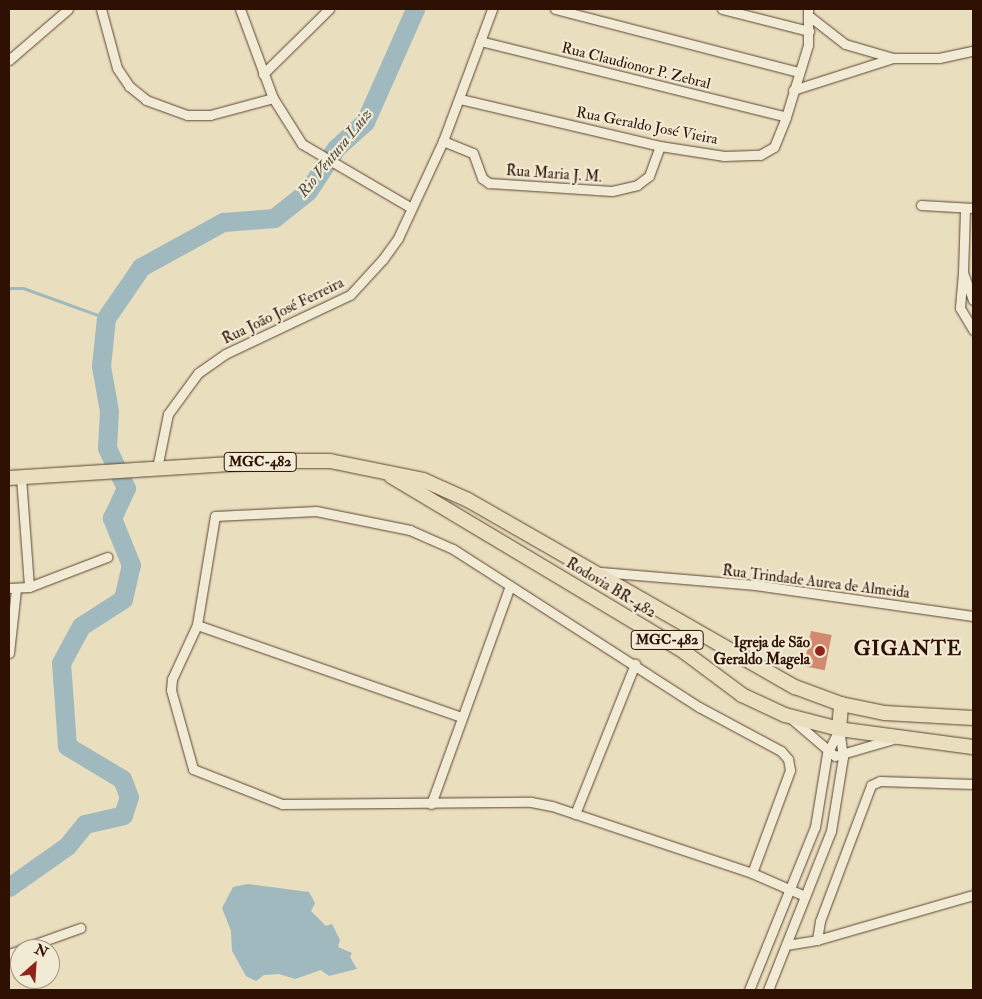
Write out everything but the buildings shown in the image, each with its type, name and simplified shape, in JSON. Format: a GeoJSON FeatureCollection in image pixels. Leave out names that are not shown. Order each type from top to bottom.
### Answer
{"type":"FeatureCollection","features":[{"type":"Feature","properties":{"kind":"highway","name":"Rodovia BR-482"},"geometry":{"type":"LineString","coordinates":[[15,478],[138,469],[330,461],[382,470],[423,480],[468,500],[794,687],[841,704],[934,719],[973,718]]}},
{"type":"Feature","properties":{"kind":"highway","name":"Rodovia BR-482"},"geometry":{"type":"LineString","coordinates":[[382,470],[676,646],[742,695],[785,715],[839,729],[898,739],[973,747]]}},
{"type":"Feature","properties":{"kind":"highway"},"geometry":{"type":"LineString","coordinates":[[839,729],[841,704]]}},
{"type":"Feature","properties":{"kind":"street"},"geometry":{"type":"LineString","coordinates":[[9,60],[68,9]]}},
{"type":"Feature","properties":{"kind":"street"},"geometry":{"type":"LineString","coordinates":[[101,9],[117,68],[129,86],[146,100],[187,115],[210,115],[273,98]]}},
{"type":"Feature","properties":{"kind":"street"},"geometry":{"type":"LineString","coordinates":[[240,9],[273,98],[291,131],[320,156],[410,207]]}},
{"type":"Feature","properties":{"kind":"street"},"geometry":{"type":"LineString","coordinates":[[263,74],[329,9]]}},
{"type":"Feature","properties":{"kind":"street","name":"Rua João José Ferreira"},"geometry":{"type":"LineString","coordinates":[[157,468],[168,414],[198,373],[225,354],[350,295],[367,281],[398,238],[410,207],[443,141],[492,9]]}},
{"type":"Feature","properties":{"kind":"street"},"geometry":{"type":"LineString","coordinates":[[555,9],[798,72]]}},
{"type":"Feature","properties":{"kind":"street"},"geometry":{"type":"LineString","coordinates":[[722,9],[809,31]]}},
{"type":"Feature","properties":{"kind":"street"},"geometry":{"type":"LineString","coordinates":[[809,12],[846,44],[893,58],[939,58],[973,51]]}},
{"type":"Feature","properties":{"kind":"street","name":"Rua Geraldo José Vieira"},"geometry":{"type":"LineString","coordinates":[[460,99],[660,146],[724,156],[760,155],[774,147],[786,117],[809,31],[809,12]]}},
{"type":"Feature","properties":{"kind":"street","name":"Rua Claudionor P. Zebral"},"geometry":{"type":"LineString","coordinates":[[480,41],[786,117]]}},
{"type":"Feature","properties":{"kind":"street"},"geometry":{"type":"LineString","coordinates":[[793,90],[893,58]]}},
{"type":"Feature","properties":{"kind":"street","name":"Rua Maria J. M."},"geometry":{"type":"LineString","coordinates":[[443,141],[473,153],[482,178],[489,184],[612,191],[637,184],[649,176],[660,146]]}},
{"type":"Feature","properties":{"kind":"street"},"geometry":{"type":"LineString","coordinates":[[921,206],[969,208],[960,308],[973,330]]}},
{"type":"Feature","properties":{"kind":"street"},"geometry":{"type":"LineString","coordinates":[[963,273],[973,300]]}},
{"type":"Feature","properties":{"kind":"street"},"geometry":{"type":"LineString","coordinates":[[960,308],[973,304]]}},
{"type":"Feature","properties":{"kind":"street"},"geometry":{"type":"LineString","coordinates":[[15,478],[30,588]]}},
{"type":"Feature","properties":{"kind":"street"},"geometry":{"type":"LineString","coordinates":[[752,873],[790,770],[788,759],[781,751],[699,707],[635,664],[453,549],[410,530],[370,520],[316,511],[225,512],[215,516],[211,528],[197,625],[172,679],[171,690],[193,769],[282,804],[531,802],[575,814],[752,873],[789,891],[805,896]]}},
{"type":"Feature","properties":{"kind":"street"},"geometry":{"type":"LineString","coordinates":[[9,653],[12,589],[30,588],[107,557]]}},
{"type":"Feature","properties":{"kind":"street","name":"Rua Trindade Aurea de Almeida"},"geometry":{"type":"LineString","coordinates":[[595,572],[755,585],[973,616]]}},
{"type":"Feature","properties":{"kind":"street"},"geometry":{"type":"LineString","coordinates":[[431,804],[510,586]]}},
{"type":"Feature","properties":{"kind":"street"},"geometry":{"type":"LineString","coordinates":[[197,625],[461,717]]}},
{"type":"Feature","properties":{"kind":"street"},"geometry":{"type":"LineString","coordinates":[[575,814],[635,664]]}},
{"type":"Feature","properties":{"kind":"street"},"geometry":{"type":"LineString","coordinates":[[785,715],[807,731],[827,754],[843,757],[874,743],[898,739]]}},
{"type":"Feature","properties":{"kind":"street"},"geometry":{"type":"LineString","coordinates":[[749,990],[815,827],[827,754],[839,729]]}},
{"type":"Feature","properties":{"kind":"street"},"geometry":{"type":"LineString","coordinates":[[768,990],[831,831],[843,757],[839,729]]}},
{"type":"Feature","properties":{"kind":"street"},"geometry":{"type":"LineString","coordinates":[[817,940],[820,920],[871,785],[880,781],[973,784]]}},
{"type":"Feature","properties":{"kind":"street"},"geometry":{"type":"LineString","coordinates":[[815,827],[831,831]]}},
{"type":"Feature","properties":{"kind":"street"},"geometry":{"type":"LineString","coordinates":[[786,945],[817,940],[973,895]]}},
{"type":"Feature","properties":{"kind":"street"},"geometry":{"type":"LineString","coordinates":[[49,939],[80,928]]}},
{"type":"Feature","properties":{"kind":"water"},"geometry":{"type":"Polygon","coordinates":[[[248,884],[309,892],[315,903],[311,911],[326,926],[332,924],[340,940],[338,947],[352,953],[350,957],[357,969],[329,976],[321,970],[295,979],[279,974],[264,975],[256,981],[246,976],[232,951],[231,931],[222,908],[233,887],[248,884]]]}},
{"type":"Feature","properties":{"kind":"waterway","name":"Rio Ventura Luiz"},"geometry":{"type":"LineString","coordinates":[[9,887],[67,846],[85,824],[123,815],[129,797],[122,779],[67,746],[61,663],[81,626],[123,599],[131,565],[112,518],[126,488],[107,448],[109,411],[101,366],[106,318],[141,267],[223,222],[274,218],[308,191],[336,148],[365,122],[415,9]]}},
{"type":"Feature","properties":{"kind":"waterway"},"geometry":{"type":"LineString","coordinates":[[9,288],[23,288],[106,318]]}},
{"type":"Feature","properties":{"kind":"place","name":"Igreja de São Geraldo Magela"},"geometry":{"type":"Point","coordinates":[820,651]}},
{"type":"Feature","properties":{"kind":"district","name":"GIGANTE"},"geometry":{"type":"Point","coordinates":[908,648]}}]}
